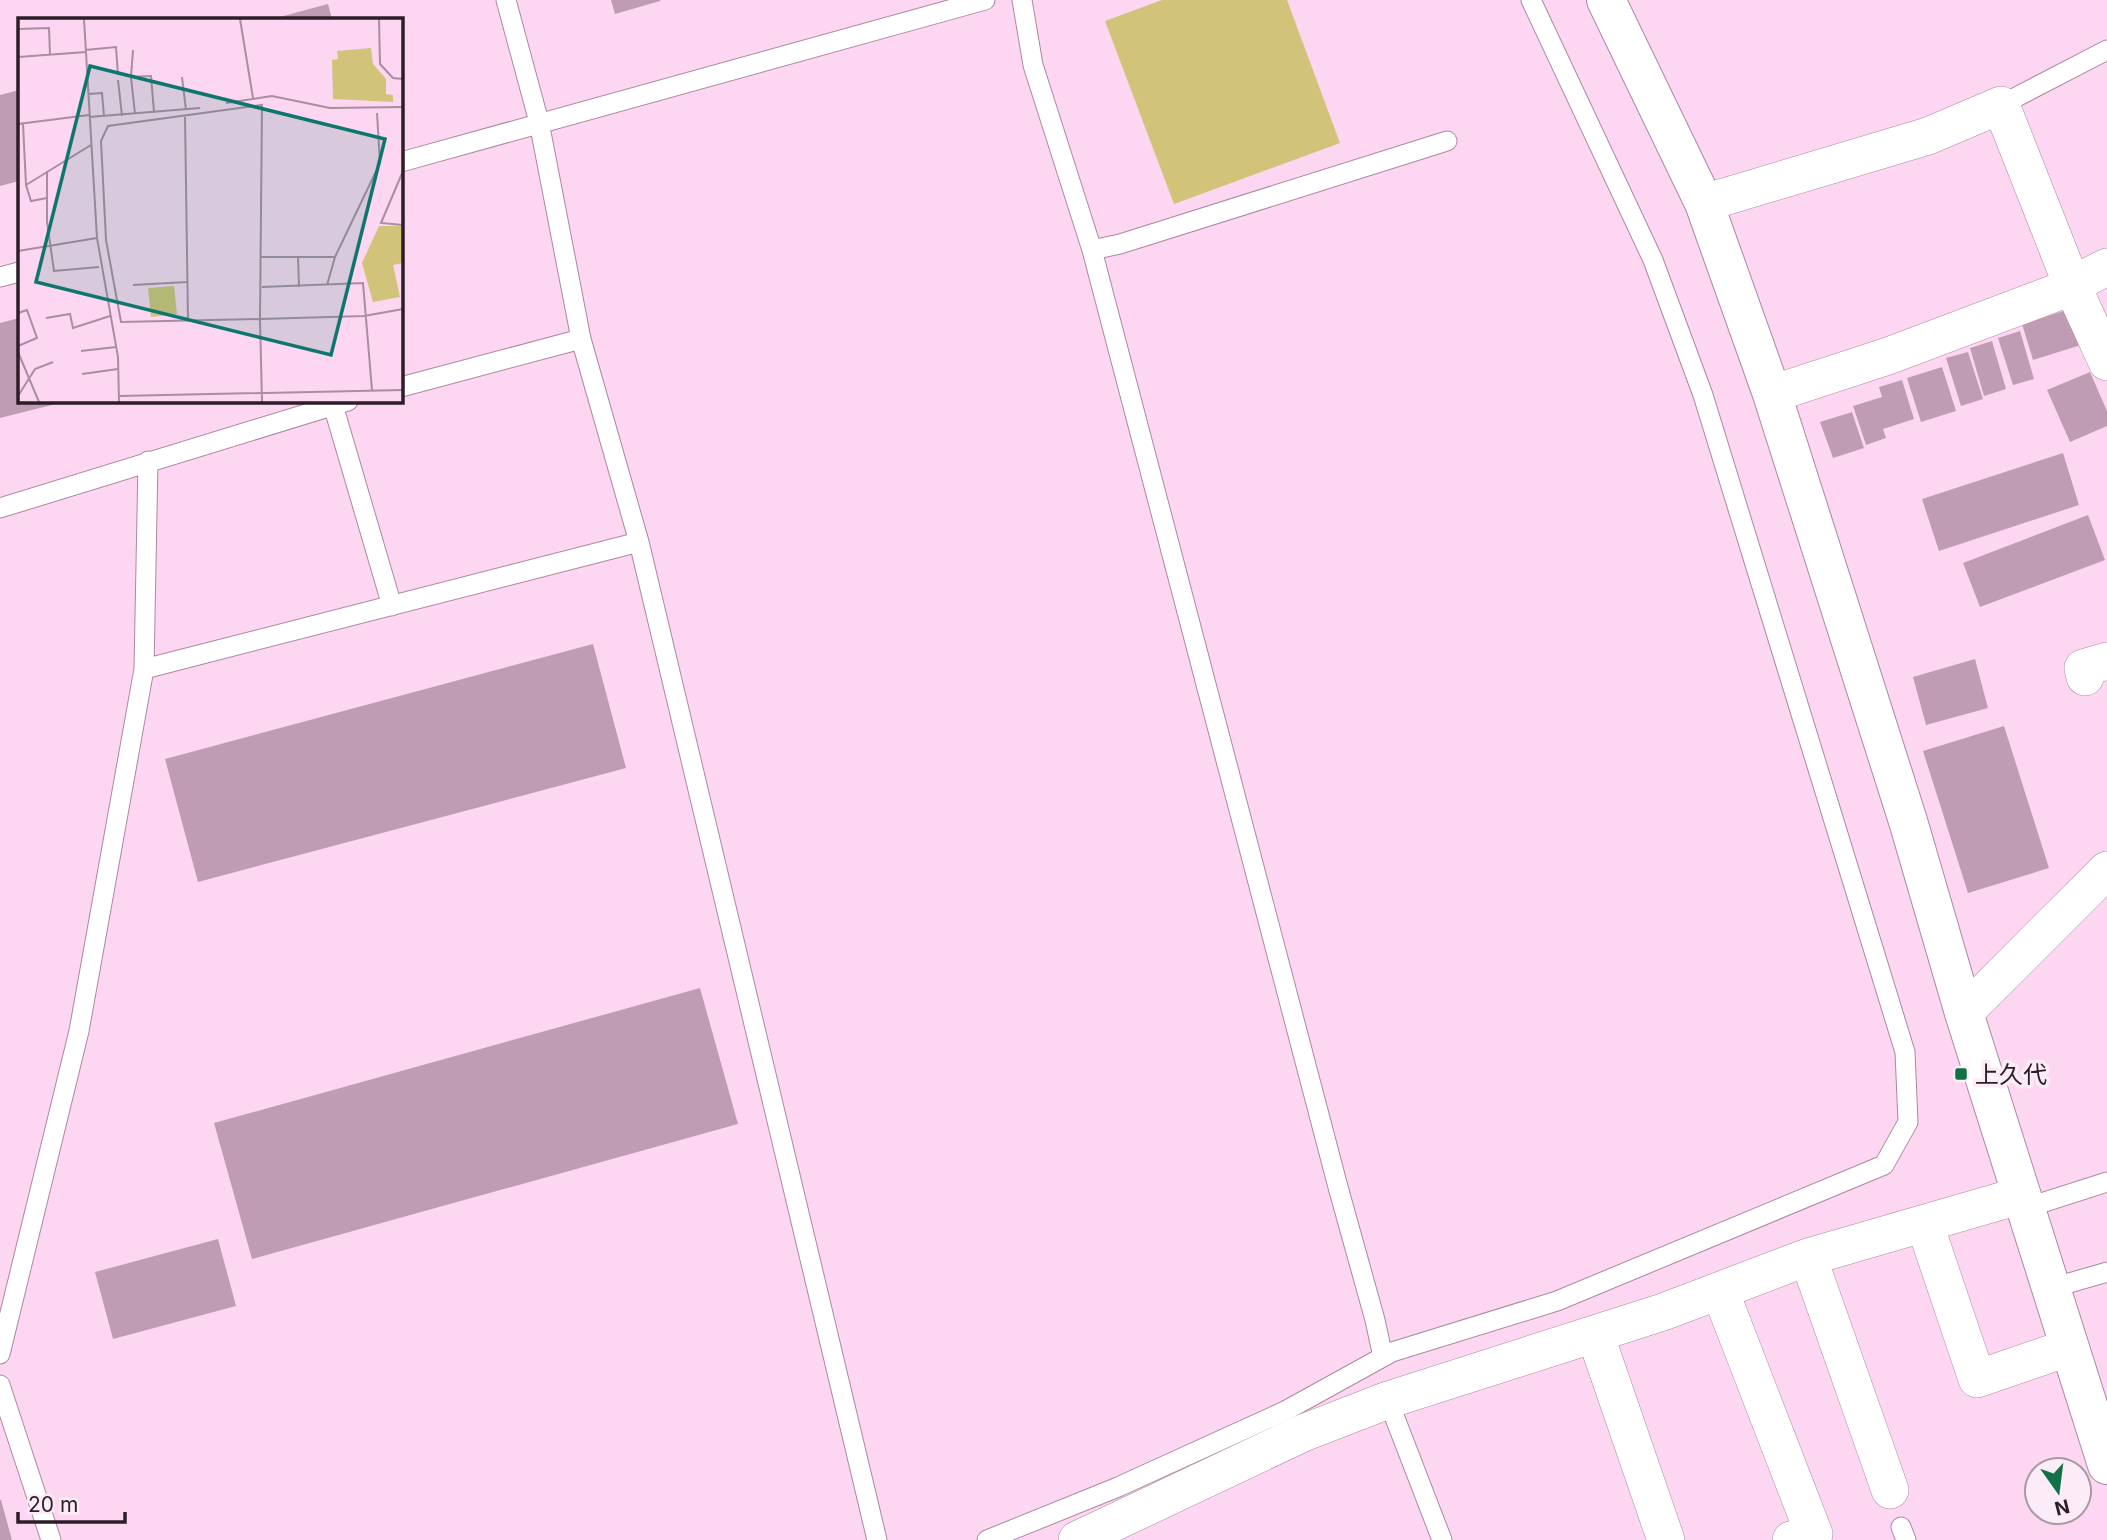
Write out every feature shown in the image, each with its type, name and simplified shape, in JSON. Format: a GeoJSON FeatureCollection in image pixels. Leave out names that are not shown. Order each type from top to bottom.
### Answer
{"type":"FeatureCollection","features":[{"type":"Feature","properties":{"kind":"street"},"geometry":{"type":"LineString","coordinates":[[1606,0],[1704,202],[1772,394],[1908,821],[1964,1013],[2107,1465]]}},
{"type":"Feature","properties":{"kind":"street"},"geometry":{"type":"LineString","coordinates":[[1704,202],[1928,136],[2001,105],[2072,285],[2107,362]]}},
{"type":"Feature","properties":{"kind":"street"},"geometry":{"type":"LineString","coordinates":[[1772,394],[1888,356],[2072,285],[2107,267]]}},
{"type":"Feature","properties":{"kind":"street"},"geometry":{"type":"LineString","coordinates":[[1964,1013],[2107,870]]}},
{"type":"Feature","properties":{"kind":"street"},"geometry":{"type":"LineString","coordinates":[[1077,1540],[1303,1433],[1388,1400],[1664,1312],[1808,1257],[2024,1201]]}},
{"type":"Feature","properties":{"kind":"street"},"geometry":{"type":"LineString","coordinates":[[1925,1225],[1978,1379],[2070,1347]]}},
{"type":"Feature","properties":{"kind":"street"},"geometry":{"type":"LineString","coordinates":[[1808,1257],[1889,1490]]}},
{"type":"Feature","properties":{"kind":"street"},"geometry":{"type":"LineString","coordinates":[[1720,1291],[1807,1538]]}},
{"type":"Feature","properties":{"kind":"street"},"geometry":{"type":"LineString","coordinates":[[1595,1334],[1666,1540]]}},
{"type":"Feature","properties":{"kind":"lane"},"geometry":{"type":"LineString","coordinates":[[506,0],[539,122],[581,339],[639,542],[877,1540]]}},
{"type":"Feature","properties":{"kind":"lane"},"geometry":{"type":"LineString","coordinates":[[402,162],[985,0]]}},
{"type":"Feature","properties":{"kind":"lane"},"geometry":{"type":"LineString","coordinates":[[1022,0],[1033,65],[1092,250],[1383,1357]]}},
{"type":"Feature","properties":{"kind":"lane"},"geometry":{"type":"LineString","coordinates":[[987,1540],[1118,1487],[1285,1411],[1392,1352],[1557,1301],[1884,1165],[1908,1122],[1905,1052],[1703,394],[1653,260],[1531,0]]}},
{"type":"Feature","properties":{"kind":"lane"},"geometry":{"type":"LineString","coordinates":[[2001,105],[2107,50]]}},
{"type":"Feature","properties":{"kind":"lane"},"geometry":{"type":"LineString","coordinates":[[1092,250],[1120,244],[1447,141]]}},
{"type":"Feature","properties":{"kind":"lane"},"geometry":{"type":"LineString","coordinates":[[0,277],[18,272]]}},
{"type":"Feature","properties":{"kind":"lane"},"geometry":{"type":"LineString","coordinates":[[402,387],[581,339]]}},
{"type":"Feature","properties":{"kind":"lane"},"geometry":{"type":"LineString","coordinates":[[0,508],[341,403],[392,606]]}},
{"type":"Feature","properties":{"kind":"lane"},"geometry":{"type":"LineString","coordinates":[[0,1354],[79,1031],[144,669],[148,461]]}},
{"type":"Feature","properties":{"kind":"lane"},"geometry":{"type":"LineString","coordinates":[[144,669],[639,542]]}},
{"type":"Feature","properties":{"kind":"lane"},"geometry":{"type":"LineString","coordinates":[[2024,1201],[2107,1182]]}},
{"type":"Feature","properties":{"kind":"lane"},"geometry":{"type":"LineString","coordinates":[[2052,1288],[2107,1272]]}},
{"type":"Feature","properties":{"kind":"lane"},"geometry":{"type":"LineString","coordinates":[[0,1385],[51,1540]]}},
{"type":"Feature","properties":{"kind":"lane"},"geometry":{"type":"LineString","coordinates":[[1388,1400],[1441,1540]]}},
{"type":"Feature","properties":{"kind":"shaded area"},"geometry":{"type":"Polygon","coordinates":[[[1162,0],[1287,0],[1340,143],[1174,204],[1105,21],[1162,0]]]}},
{"type":"Feature","properties":{"kind":"building"},"geometry":{"type":"Polygon","coordinates":[[[611,0],[660,0],[660,1],[615,14],[611,0]]]}},
{"type":"Feature","properties":{"kind":"building"},"geometry":{"type":"Polygon","coordinates":[[[328,4],[332,18],[276,18],[328,4]]]}},
{"type":"Feature","properties":{"kind":"building"},"geometry":{"type":"Polygon","coordinates":[[[18,90],[18,181],[0,186],[0,95],[18,90]]]}},
{"type":"Feature","properties":{"kind":"building"},"geometry":{"type":"Polygon","coordinates":[[[2070,309],[2081,345],[2033,360],[2022,324],[2070,309]]]}},
{"type":"Feature","properties":{"kind":"building"},"geometry":{"type":"Polygon","coordinates":[[[18,318],[18,402],[64,402],[0,418],[0,323],[18,318]]]}},
{"type":"Feature","properties":{"kind":"building"},"geometry":{"type":"Polygon","coordinates":[[[2020,331],[2034,379],[2013,385],[1998,338],[2020,331]]]}},
{"type":"Feature","properties":{"kind":"building"},"geometry":{"type":"Polygon","coordinates":[[[1992,341],[2006,389],[1984,396],[1970,348],[1992,341]]]}},
{"type":"Feature","properties":{"kind":"building"},"geometry":{"type":"Polygon","coordinates":[[[1968,352],[1983,399],[1961,406],[1946,358],[1968,352]]]}},
{"type":"Feature","properties":{"kind":"building"},"geometry":{"type":"Polygon","coordinates":[[[1942,367],[1956,411],[1921,422],[1907,378],[1942,367]]]}},
{"type":"Feature","properties":{"kind":"building"},"geometry":{"type":"Polygon","coordinates":[[[2090,372],[2107,411],[2107,426],[2070,442],[2047,390],[2090,372]]]}},
{"type":"Feature","properties":{"kind":"building"},"geometry":{"type":"Polygon","coordinates":[[[1902,380],[1914,419],[1883,429],[1886,438],[1866,445],[1853,406],[1882,397],[1879,387],[1902,380]]]}},
{"type":"Feature","properties":{"kind":"building"},"geometry":{"type":"Polygon","coordinates":[[[1852,412],[1864,448],[1833,458],[1820,422],[1852,412]]]}},
{"type":"Feature","properties":{"kind":"building"},"geometry":{"type":"Polygon","coordinates":[[[2063,453],[2079,505],[1939,551],[1922,499],[2063,453]]]}},
{"type":"Feature","properties":{"kind":"building"},"geometry":{"type":"Polygon","coordinates":[[[2088,515],[2105,560],[1980,607],[1963,563],[2088,515]]]}},
{"type":"Feature","properties":{"kind":"building"},"geometry":{"type":"Polygon","coordinates":[[[593,644],[626,768],[198,882],[165,759],[593,644]]]}},
{"type":"Feature","properties":{"kind":"building"},"geometry":{"type":"Polygon","coordinates":[[[1975,659],[1988,708],[1926,725],[1913,677],[1975,659]]]}},
{"type":"Feature","properties":{"kind":"building"},"geometry":{"type":"Polygon","coordinates":[[[2004,726],[2049,868],[1968,893],[1923,751],[2004,726]]]}},
{"type":"Feature","properties":{"kind":"building"},"geometry":{"type":"Polygon","coordinates":[[[700,988],[738,1124],[252,1259],[214,1123],[700,988]]]}},
{"type":"Feature","properties":{"kind":"building"},"geometry":{"type":"Polygon","coordinates":[[[218,1239],[236,1306],[113,1339],[95,1272],[218,1239]]]}},
{"type":"Feature","properties":{"kind":"building"},"geometry":{"type":"Polygon","coordinates":[[[1,1500],[12,1540],[0,1540],[1,1500]]]}},
{"type":"Feature","properties":{"kind":"place","name":"上久代"},"geometry":{"type":"Point","coordinates":[1961,1074]}}]}
